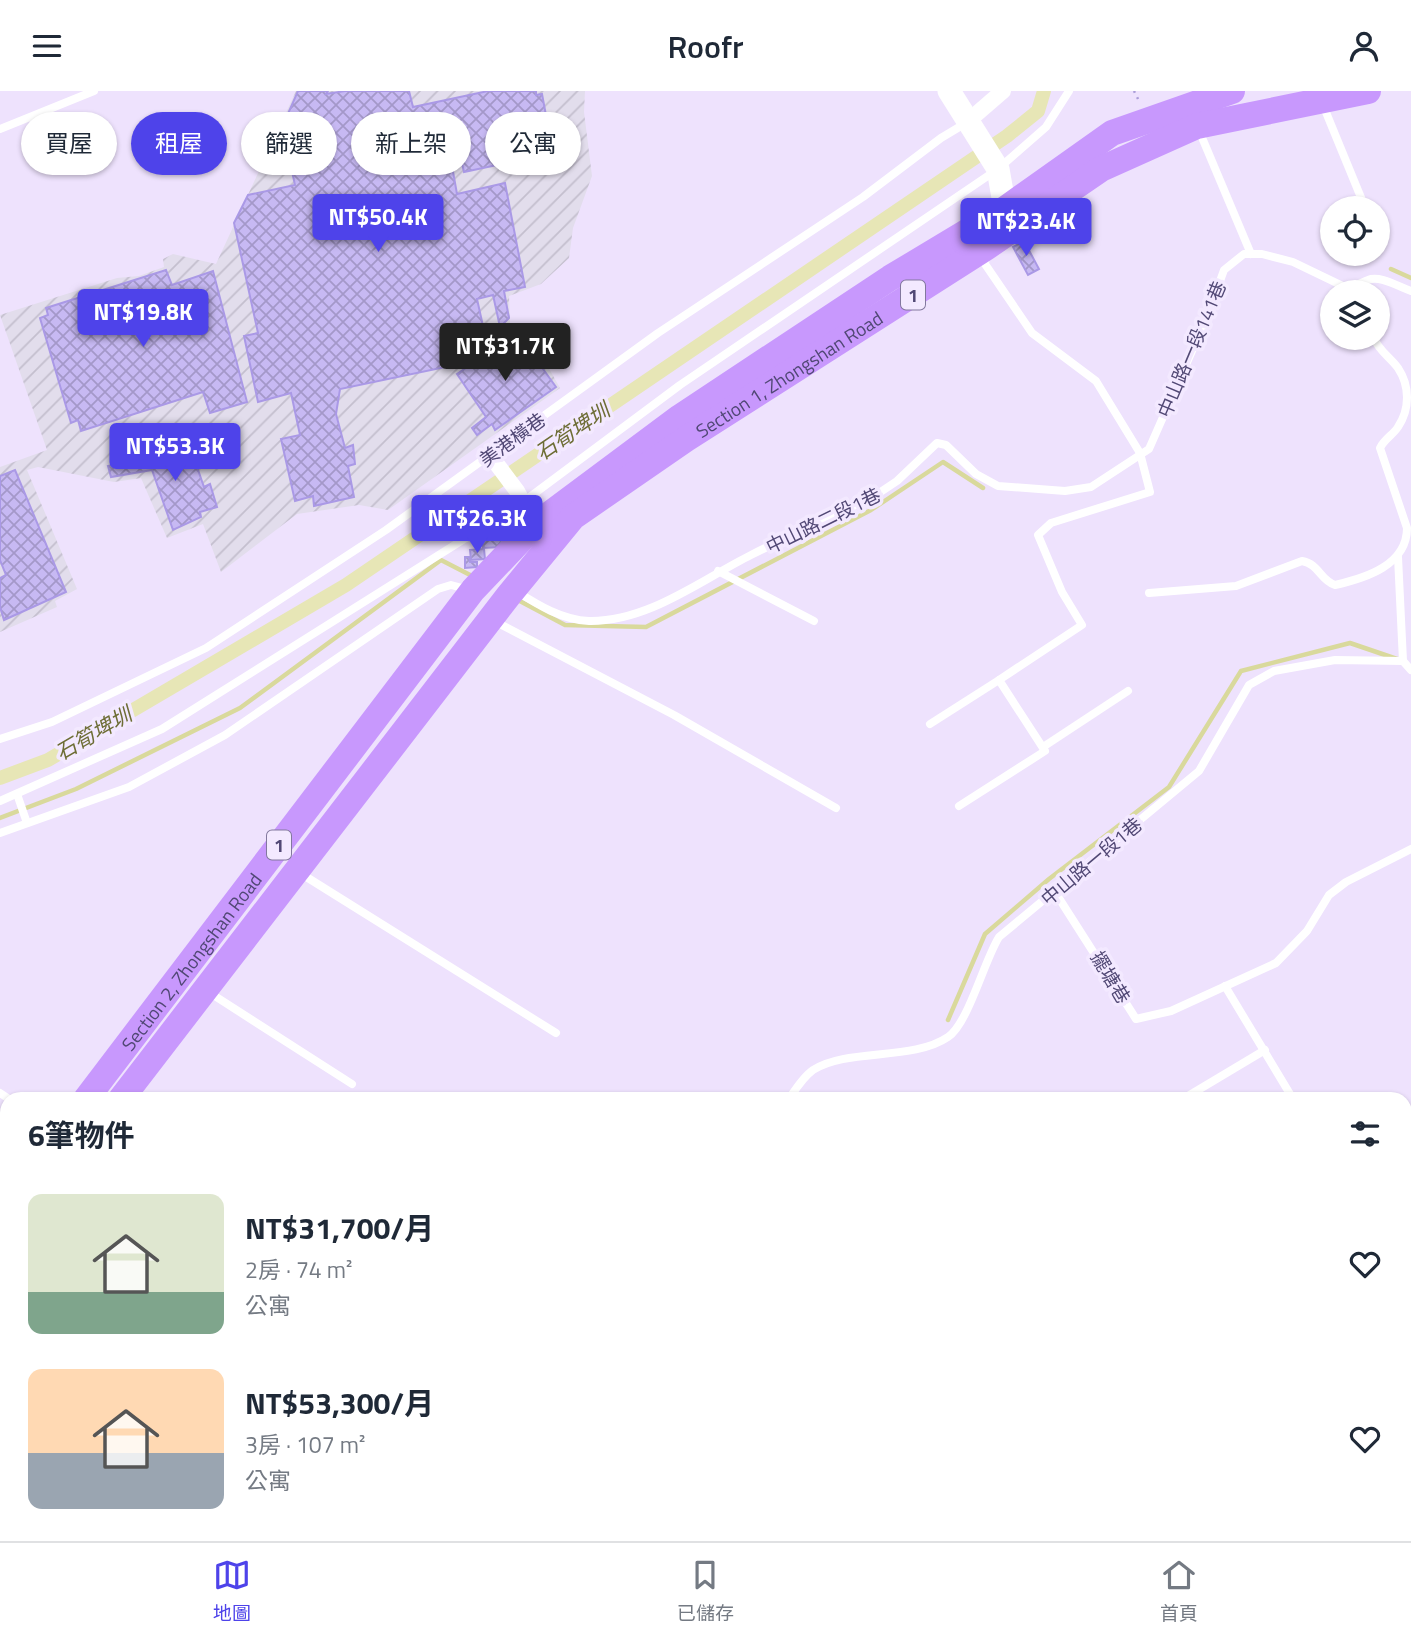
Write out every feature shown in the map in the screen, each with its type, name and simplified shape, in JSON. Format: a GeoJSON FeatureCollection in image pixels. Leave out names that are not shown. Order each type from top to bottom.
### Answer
{"type":"FeatureCollection","features":[{"type":"Feature","properties":{"kind":"main road","name":"Section 1, Zhongshan Road"},"geometry":{"type":"LineString","coordinates":[[473,590],[491,568],[525,506],[680,417],[890,278],[1005,209],[1112,133],[1233,91]]}},
{"type":"Feature","properties":{"kind":"main road","name":"Section 1, Zhongshan Road"},"geometry":{"type":"LineString","coordinates":[[512,592],[573,517],[686,439],[987,247],[1101,169],[1197,125],[1368,91]]}},
{"type":"Feature","properties":{"kind":"main road","name":"Section 2, Zhongshan Road"},"geometry":{"type":"LineString","coordinates":[[91,1092],[473,590]]}},
{"type":"Feature","properties":{"kind":"main road","name":"1"},"geometry":{"type":"LineString","coordinates":[[491,619],[512,592]]}},
{"type":"Feature","properties":{"kind":"main road","name":"Section 2, Zhongshan Road"},"geometry":{"type":"LineString","coordinates":[[127,1092],[491,619]]}},
{"type":"Feature","properties":{"kind":"street"},"geometry":{"type":"LineString","coordinates":[[949,91],[970,129],[995,165],[1005,209],[987,247]]}},
{"type":"Feature","properties":{"kind":"street"},"geometry":{"type":"LineString","coordinates":[[970,129],[1003,91]]}},
{"type":"Feature","properties":{"kind":"street"},"geometry":{"type":"LineString","coordinates":[[490,456],[525,506]]}},
{"type":"Feature","properties":{"kind":"lane"},"geometry":{"type":"LineString","coordinates":[[0,129],[94,91]]}},
{"type":"Feature","properties":{"kind":"lane"},"geometry":{"type":"LineString","coordinates":[[0,801],[162,729],[525,506],[680,385],[1046,127],[1069,91]]}},
{"type":"Feature","properties":{"kind":"lane"},"geometry":{"type":"LineString","coordinates":[[1320,99],[1361,196]]}},
{"type":"Feature","properties":{"kind":"lane"},"geometry":{"type":"LineString","coordinates":[[1197,125],[1251,254],[1262,254],[1293,263],[1330,280]]}},
{"type":"Feature","properties":{"kind":"lane","name":"美港橫巷"},"geometry":{"type":"LineString","coordinates":[[0,739],[52,722],[206,648],[386,530],[659,333],[863,197],[941,138],[970,129]]}},
{"type":"Feature","properties":{"kind":"lane"},"geometry":{"type":"LineString","coordinates":[[930,724],[1082,625],[1062,592],[1038,535],[1051,523],[1150,492],[1140,453],[1096,381],[1032,333],[985,264],[987,247]]}},
{"type":"Feature","properties":{"kind":"lane","name":"中山路一段141巷"},"geometry":{"type":"LineString","coordinates":[[1140,453],[1149,449],[1207,317],[1224,269],[1244,254],[1251,254]]}},
{"type":"Feature","properties":{"kind":"lane"},"geometry":{"type":"LineString","coordinates":[[1390,283],[1411,291]]}},
{"type":"Feature","properties":{"kind":"lane"},"geometry":{"type":"LineString","coordinates":[[1149,593],[1236,586],[1302,561],[1316,566],[1325,582],[1335,585],[1388,565],[1398,557],[1407,541],[1407,528],[1380,448],[1385,438],[1397,429],[1406,411],[1408,389],[1399,370],[1383,350]]}},
{"type":"Feature","properties":{"kind":"lane"},"geometry":{"type":"LineString","coordinates":[[1399,370],[1411,370]]}},
{"type":"Feature","properties":{"kind":"lane","name":"中山路二段1巷"},"geometry":{"type":"LineString","coordinates":[[512,592],[559,615],[588,621],[649,609],[876,495],[897,481],[937,443],[946,445],[976,474],[999,486],[1038,490],[1065,491],[1091,487],[1140,453]]}},
{"type":"Feature","properties":{"kind":"lane"},"geometry":{"type":"LineString","coordinates":[[1398,557],[1404,661],[1411,670]]}},
{"type":"Feature","properties":{"kind":"lane"},"geometry":{"type":"LineString","coordinates":[[718,572],[814,621]]}},
{"type":"Feature","properties":{"kind":"lane"},"geometry":{"type":"LineString","coordinates":[[0,833],[129,787],[225,735],[438,589],[451,585],[473,590]]}},
{"type":"Feature","properties":{"kind":"lane"},"geometry":{"type":"LineString","coordinates":[[491,619],[674,715],[836,808]]}},
{"type":"Feature","properties":{"kind":"lane","name":"中山路一段1巷"},"geometry":{"type":"LineString","coordinates":[[795,1092],[812,1071],[828,1064],[918,1048],[949,1037],[960,1027],[988,954],[999,937],[1199,771],[1249,685],[1274,671],[1335,660],[1404,661]]}},
{"type":"Feature","properties":{"kind":"lane"},"geometry":{"type":"LineString","coordinates":[[958,806],[1045,751],[999,680]]}},
{"type":"Feature","properties":{"kind":"lane"},"geometry":{"type":"LineString","coordinates":[[1042,747],[1128,691]]}},
{"type":"Feature","properties":{"kind":"lane"},"geometry":{"type":"LineString","coordinates":[[17,794],[27,823]]}},
{"type":"Feature","properties":{"kind":"lane","name":"擺塘巷"},"geometry":{"type":"LineString","coordinates":[[1055,891],[1136,1019],[1171,1011],[1276,963],[1291,951],[1329,895],[1346,882],[1411,849]]}},
{"type":"Feature","properties":{"kind":"lane"},"geometry":{"type":"LineString","coordinates":[[296,871],[556,1033]]}},
{"type":"Feature","properties":{"kind":"lane"},"geometry":{"type":"LineString","coordinates":[[1225,986],[1289,1092]]}},
{"type":"Feature","properties":{"kind":"lane"},"geometry":{"type":"LineString","coordinates":[[207,991],[352,1084]]}},
{"type":"Feature","properties":{"kind":"lane"},"geometry":{"type":"LineString","coordinates":[[1195,1092],[1265,1051]]}},
{"type":"Feature","properties":{"kind":"shaded area"},"geometry":{"type":"Polygon","coordinates":[[[296,91],[585,91],[584,112],[592,176],[573,228],[569,258],[541,284],[509,296],[510,324],[547,365],[560,388],[388,510],[359,505],[297,514],[221,572],[203,524],[167,538],[141,478],[114,482],[38,467],[27,470],[77,589],[55,601],[57,607],[0,632],[0,467],[47,450],[0,315],[117,278],[139,276],[164,267],[163,259],[173,254],[216,264],[257,175],[337,175],[337,112],[286,112],[296,91]]]}},
{"type":"Feature","properties":{"kind":"building"},"geometry":{"type":"Polygon","coordinates":[[[298,91],[328,91],[326,94],[345,91],[409,91],[413,107],[488,91],[536,91],[536,95],[542,94],[545,112],[485,112],[485,168],[471,171],[471,112],[351,112],[351,175],[454,175],[457,194],[505,183],[525,287],[504,291],[509,318],[500,327],[493,295],[477,299],[489,353],[478,355],[479,360],[340,389],[336,414],[345,448],[353,445],[355,464],[348,466],[354,497],[314,506],[313,496],[295,501],[281,439],[300,435],[291,393],[258,402],[244,336],[258,333],[234,223],[248,195],[295,185],[293,175],[337,175],[337,112],[289,112],[298,91]]]}},
{"type":"Feature","properties":{"kind":"building"},"geometry":{"type":"Polygon","coordinates":[[[1024,241],[1039,269],[1028,275],[1013,247],[1024,241]]]}},
{"type":"Feature","properties":{"kind":"building"},"geometry":{"type":"Polygon","coordinates":[[[166,270],[172,285],[213,271],[247,402],[210,413],[203,392],[81,431],[78,420],[71,423],[40,318],[48,315],[46,308],[166,270]]]}},
{"type":"Feature","properties":{"kind":"building"},"geometry":{"type":"Polygon","coordinates":[[[517,333],[556,387],[495,430],[492,424],[477,435],[472,428],[486,417],[457,374],[517,333]]]}},
{"type":"Feature","properties":{"kind":"building"},"geometry":{"type":"Polygon","coordinates":[[[188,441],[204,487],[210,484],[217,507],[200,512],[201,517],[173,530],[152,470],[111,477],[108,466],[131,461],[133,466],[148,463],[145,455],[188,441]]]}},
{"type":"Feature","properties":{"kind":"building"},"geometry":{"type":"Polygon","coordinates":[[[15,470],[66,592],[4,620],[0,607],[0,578],[6,575],[0,560],[0,476],[15,470]]]}},
{"type":"Feature","properties":{"kind":"building"},"geometry":{"type":"Polygon","coordinates":[[[500,530],[501,547],[483,548],[481,536],[500,530]]]}},
{"type":"Feature","properties":{"kind":"building"},"geometry":{"type":"Polygon","coordinates":[[[484,549],[485,559],[471,560],[470,550],[484,549]]]}},
{"type":"Feature","properties":{"kind":"building"},"geometry":{"type":"Polygon","coordinates":[[[465,557],[469,557],[470,562],[477,562],[477,567],[465,568],[465,557]]]}},
{"type":"Feature","properties":{"kind":"waterway","name":"石筍埤圳"},"geometry":{"type":"LineString","coordinates":[[0,778],[48,760],[346,585],[1007,136],[1038,111],[1044,91]]}},
{"type":"Feature","properties":{"kind":"waterway"},"geometry":{"type":"LineString","coordinates":[[1391,269],[1411,278]]}},
{"type":"Feature","properties":{"kind":"waterway"},"geometry":{"type":"LineString","coordinates":[[516,599],[565,625],[646,627],[871,510],[943,462],[983,488]]}},
{"type":"Feature","properties":{"kind":"waterway"},"geometry":{"type":"LineString","coordinates":[[0,818],[76,789],[240,708],[441,560],[474,577]]}},
{"type":"Feature","properties":{"kind":"waterway"},"geometry":{"type":"LineString","coordinates":[[948,1020],[985,934],[1049,879],[1169,787],[1241,671],[1350,643],[1397,659]]}}]}
